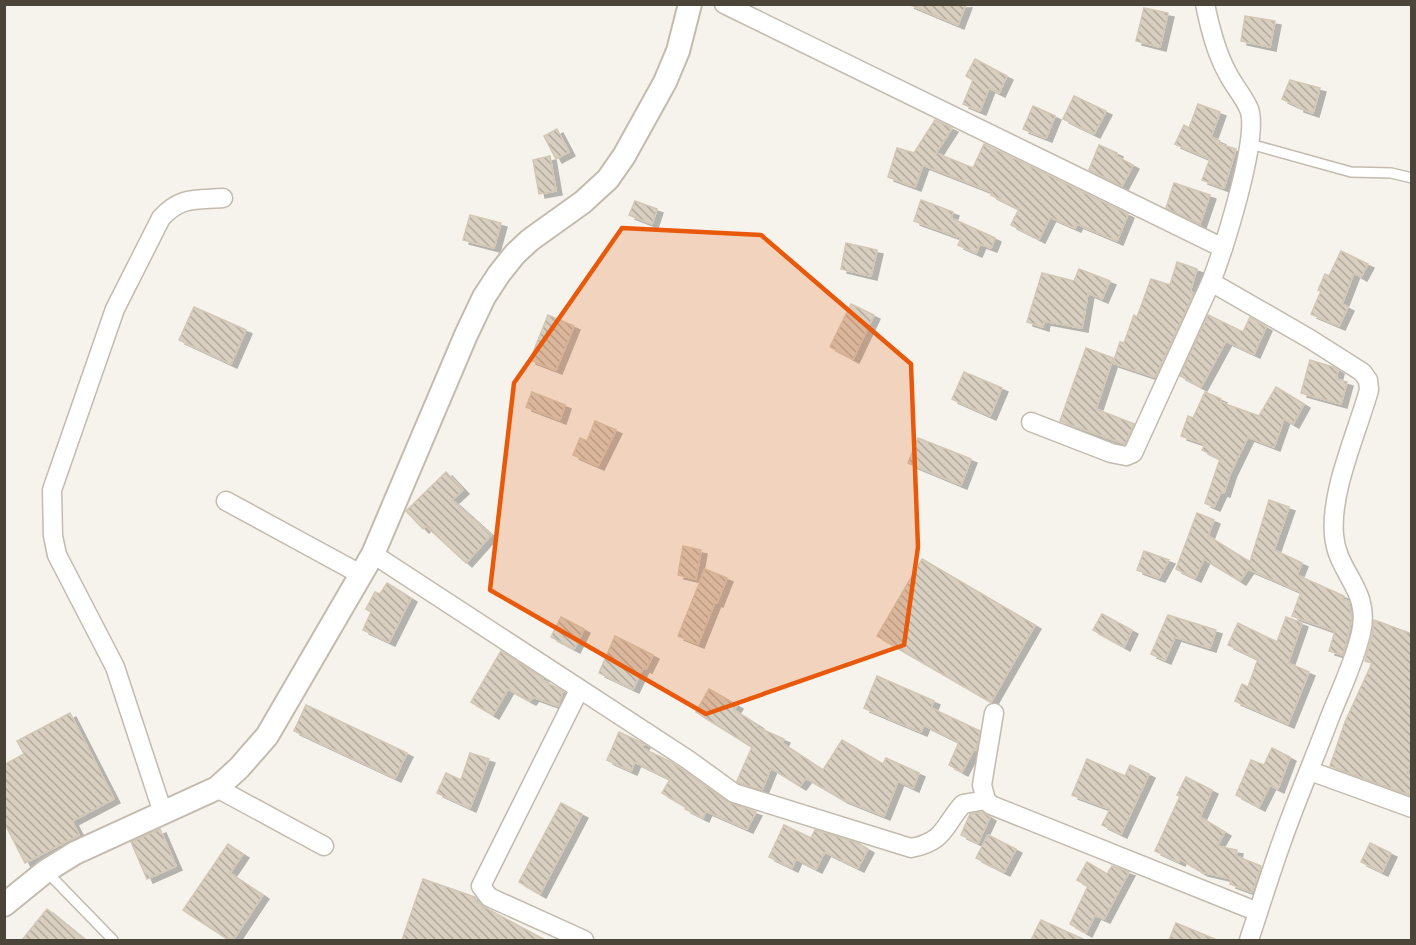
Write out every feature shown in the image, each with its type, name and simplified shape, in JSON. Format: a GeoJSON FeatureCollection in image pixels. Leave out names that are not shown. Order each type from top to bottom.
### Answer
{"type":"FeatureCollection","features":[{"type":"Feature","properties":{"kind":"street"},"geometry":{"type":"LineString","coordinates":[[4,905],[46,871],[84,849],[217,788],[239,768],[267,736],[373,554],[484,297],[515,254],[530,240],[583,202],[608,179],[624,156],[669,72],[678,51],[690,4]]}},
{"type":"Feature","properties":{"kind":"street"},"geometry":{"type":"LineString","coordinates":[[724,4],[1223,248]]}},
{"type":"Feature","properties":{"kind":"street"},"geometry":{"type":"LineString","coordinates":[[1031,422],[1111,453],[1126,456],[1133,453],[1211,282],[1223,248],[1250,144],[1251,119],[1249,108],[1219,56],[1205,4]]}},
{"type":"Feature","properties":{"kind":"street"},"geometry":{"type":"LineString","coordinates":[[163,813],[115,666],[57,555],[53,537],[52,490],[116,309],[161,218],[172,206],[185,201],[223,198]]}},
{"type":"Feature","properties":{"kind":"street"},"geometry":{"type":"LineString","coordinates":[[1211,282],[1362,372],[1368,380],[1369,390],[1339,486],[1334,517],[1337,553],[1359,591],[1363,606],[1361,632],[1349,672],[1282,841],[1249,940]]}},
{"type":"Feature","properties":{"kind":"street"},"geometry":{"type":"LineString","coordinates":[[226,501],[362,575]]}},
{"type":"Feature","properties":{"kind":"street"},"geometry":{"type":"LineString","coordinates":[[373,554],[687,759],[734,793],[847,826],[911,848],[922,846],[946,830],[963,804],[986,800]]}},
{"type":"Feature","properties":{"kind":"street"},"geometry":{"type":"LineString","coordinates":[[579,690],[481,886],[489,897],[584,940]]}},
{"type":"Feature","properties":{"kind":"street"},"geometry":{"type":"LineString","coordinates":[[994,713],[982,785],[986,800],[997,808],[1258,912]]}},
{"type":"Feature","properties":{"kind":"street"},"geometry":{"type":"LineString","coordinates":[[1310,771],[1412,808]]}},
{"type":"Feature","properties":{"kind":"street"},"geometry":{"type":"LineString","coordinates":[[217,788],[324,846]]}},
{"type":"Feature","properties":{"kind":"lane"},"geometry":{"type":"LineString","coordinates":[[1250,144],[1351,172],[1391,173],[1412,178]]}},
{"type":"Feature","properties":{"kind":"lane"},"geometry":{"type":"LineString","coordinates":[[46,871],[113,940]]}},
{"type":"Feature","properties":{"kind":"highlighted area"},"geometry":{"type":"Polygon","coordinates":[[[622,228],[761,235],[911,364],[918,547],[904,645],[706,714],[490,590],[514,383],[622,228]]]}},
{"type":"Feature","properties":{"kind":"building"},"geometry":{"type":"Polygon","coordinates":[[[908,4],[966,4],[958,25],[908,4]]]}},
{"type":"Feature","properties":{"kind":"building"},"geometry":{"type":"Polygon","coordinates":[[[1144,8],[1168,13],[1160,47],[1136,41],[1144,8]]]}},
{"type":"Feature","properties":{"kind":"building"},"geometry":{"type":"Polygon","coordinates":[[[1245,16],[1275,21],[1270,47],[1241,41],[1245,16]]]}},
{"type":"Feature","properties":{"kind":"building"},"geometry":{"type":"Polygon","coordinates":[[[975,59],[1007,76],[999,93],[989,88],[980,111],[963,104],[973,80],[966,76],[975,59]]]}},
{"type":"Feature","properties":{"kind":"building"},"geometry":{"type":"Polygon","coordinates":[[[1290,80],[1320,88],[1313,113],[1282,99],[1290,80]]]}},
{"type":"Feature","properties":{"kind":"building"},"geometry":{"type":"Polygon","coordinates":[[[1074,96],[1106,111],[1094,134],[1063,119],[1074,96]]]}},
{"type":"Feature","properties":{"kind":"building"},"geometry":{"type":"Polygon","coordinates":[[[1198,104],[1220,112],[1211,137],[1220,141],[1219,144],[1236,149],[1224,188],[1202,180],[1210,159],[1175,144],[1184,125],[1189,128],[1198,104]]]}},
{"type":"Feature","properties":{"kind":"building"},"geometry":{"type":"Polygon","coordinates":[[[1033,106],[1055,116],[1046,138],[1023,129],[1033,106]]]}},
{"type":"Feature","properties":{"kind":"building"},"geometry":{"type":"Polygon","coordinates":[[[935,120],[952,128],[936,153],[973,168],[984,144],[1128,214],[1117,241],[1077,224],[1075,228],[1050,217],[1039,239],[1011,225],[1019,209],[991,195],[992,192],[923,165],[915,187],[888,177],[897,148],[914,153],[935,120]]]}},
{"type":"Feature","properties":{"kind":"building"},"geometry":{"type":"Polygon","coordinates":[[[557,129],[569,152],[556,159],[544,136],[557,129]]]}},
{"type":"Feature","properties":{"kind":"building"},"geometry":{"type":"Polygon","coordinates":[[[1099,145],[1117,153],[1116,156],[1133,165],[1122,186],[1089,170],[1099,145]]]}},
{"type":"Feature","properties":{"kind":"building"},"geometry":{"type":"Polygon","coordinates":[[[550,156],[556,191],[539,194],[533,160],[550,156]]]}},
{"type":"Feature","properties":{"kind":"building"},"geometry":{"type":"Polygon","coordinates":[[[1174,183],[1210,195],[1200,224],[1166,208],[1174,183]]]}},
{"type":"Feature","properties":{"kind":"building"},"geometry":{"type":"Polygon","coordinates":[[[921,200],[953,212],[951,218],[995,238],[991,248],[980,244],[976,253],[958,245],[961,238],[914,221],[921,200]]]}},
{"type":"Feature","properties":{"kind":"building"},"geometry":{"type":"Polygon","coordinates":[[[635,201],[657,209],[652,224],[629,215],[635,201]]]}},
{"type":"Feature","properties":{"kind":"building"},"geometry":{"type":"Polygon","coordinates":[[[470,215],[501,223],[494,248],[463,240],[470,215]]]}},
{"type":"Feature","properties":{"kind":"building"},"geometry":{"type":"Polygon","coordinates":[[[846,243],[877,250],[871,276],[841,269],[846,243]]]}},
{"type":"Feature","properties":{"kind":"building"},"geometry":{"type":"Polygon","coordinates":[[[1341,251],[1368,264],[1361,277],[1354,273],[1342,304],[1348,307],[1339,326],[1311,314],[1321,291],[1318,290],[1325,274],[1329,276],[1341,251]]]}},
{"type":"Feature","properties":{"kind":"building"},"geometry":{"type":"Polygon","coordinates":[[[1177,262],[1197,269],[1190,292],[1194,293],[1155,377],[1113,363],[1120,342],[1124,343],[1134,315],[1137,317],[1151,279],[1170,285],[1177,262]]]}},
{"type":"Feature","properties":{"kind":"building"},"geometry":{"type":"Polygon","coordinates":[[[1079,269],[1110,281],[1102,299],[1088,293],[1082,328],[1044,321],[1043,327],[1027,322],[1042,273],[1074,281],[1079,269]]]}},
{"type":"Feature","properties":{"kind":"building"},"geometry":{"type":"Polygon","coordinates":[[[851,304],[874,315],[853,359],[830,347],[851,304]]]}},
{"type":"Feature","properties":{"kind":"building"},"geometry":{"type":"Polygon","coordinates":[[[194,307],[246,330],[231,364],[179,340],[194,307]]]}},
{"type":"Feature","properties":{"kind":"building"},"geometry":{"type":"Polygon","coordinates":[[[548,315],[574,326],[556,370],[530,360],[548,315]]]}},
{"type":"Feature","properties":{"kind":"building"},"geometry":{"type":"Polygon","coordinates":[[[1208,315],[1243,332],[1250,317],[1266,327],[1254,354],[1226,341],[1201,387],[1180,376],[1208,315]]]}},
{"type":"Feature","properties":{"kind":"building"},"geometry":{"type":"Polygon","coordinates":[[[1086,348],[1113,358],[1096,409],[1134,424],[1125,444],[1060,421],[1086,348]]]}},
{"type":"Feature","properties":{"kind":"building"},"geometry":{"type":"Polygon","coordinates":[[[1310,360],[1333,367],[1338,370],[1336,379],[1347,382],[1341,404],[1301,393],[1310,360]]]}},
{"type":"Feature","properties":{"kind":"building"},"geometry":{"type":"Polygon","coordinates":[[[964,372],[1002,388],[990,416],[952,399],[964,372]]]}},
{"type":"Feature","properties":{"kind":"building"},"geometry":{"type":"Polygon","coordinates":[[[1276,387],[1304,404],[1293,424],[1284,419],[1274,447],[1248,437],[1230,474],[1224,493],[1221,492],[1214,507],[1205,503],[1220,459],[1202,450],[1205,444],[1181,436],[1188,416],[1193,418],[1205,392],[1221,399],[1220,402],[1259,416],[1276,387]]]}},
{"type":"Feature","properties":{"kind":"building"},"geometry":{"type":"Polygon","coordinates":[[[532,392],[565,405],[560,420],[526,407],[532,392]]]}},
{"type":"Feature","properties":{"kind":"building"},"geometry":{"type":"Polygon","coordinates":[[[595,421],[616,430],[598,466],[573,455],[580,438],[587,441],[595,421]]]}},
{"type":"Feature","properties":{"kind":"building"},"geometry":{"type":"Polygon","coordinates":[[[918,438],[971,459],[961,485],[908,463],[918,438]]]}},
{"type":"Feature","properties":{"kind":"building"},"geometry":{"type":"Polygon","coordinates":[[[446,472],[463,490],[452,500],[491,535],[466,563],[426,526],[423,529],[406,511],[446,472]]]}},
{"type":"Feature","properties":{"kind":"building"},"geometry":{"type":"Polygon","coordinates":[[[1269,500],[1289,507],[1274,550],[1302,563],[1297,575],[1344,596],[1342,599],[1348,601],[1352,618],[1343,655],[1329,651],[1335,631],[1292,616],[1301,592],[1248,569],[1240,581],[1204,559],[1195,578],[1176,569],[1197,513],[1214,520],[1208,536],[1250,562],[1269,500]]]}},
{"type":"Feature","properties":{"kind":"building"},"geometry":{"type":"Polygon","coordinates":[[[683,546],[701,550],[696,579],[678,575],[683,546]]]}},
{"type":"Feature","properties":{"kind":"building"},"geometry":{"type":"Polygon","coordinates":[[[1144,551],[1169,560],[1159,578],[1137,570],[1144,551]]]}},
{"type":"Feature","properties":{"kind":"building"},"geometry":{"type":"Polygon","coordinates":[[[922,559],[1035,625],[991,702],[877,636],[922,559]]]}},
{"type":"Feature","properties":{"kind":"building"},"geometry":{"type":"Polygon","coordinates":[[[705,569],[727,578],[698,644],[678,636],[705,569]]]}},
{"type":"Feature","properties":{"kind":"building"},"geometry":{"type":"Polygon","coordinates":[[[387,583],[411,598],[389,642],[363,630],[371,612],[366,609],[375,592],[380,594],[387,583]]]}},
{"type":"Feature","properties":{"kind":"building"},"geometry":{"type":"Polygon","coordinates":[[[1102,614],[1132,630],[1124,647],[1093,630],[1102,614]]]}},
{"type":"Feature","properties":{"kind":"building"},"geometry":{"type":"Polygon","coordinates":[[[1168,615],[1216,630],[1210,648],[1175,637],[1165,660],[1151,654],[1168,615]]]}},
{"type":"Feature","properties":{"kind":"building"},"geometry":{"type":"Polygon","coordinates":[[[561,617],[584,629],[574,649],[551,637],[561,617]]]}},
{"type":"Feature","properties":{"kind":"building"},"geometry":{"type":"Polygon","coordinates":[[[1286,617],[1302,623],[1288,663],[1309,672],[1288,724],[1235,701],[1242,684],[1248,687],[1258,659],[1228,645],[1238,623],[1277,642],[1286,617]]]}},
{"type":"Feature","properties":{"kind":"building"},"geometry":{"type":"Polygon","coordinates":[[[1374,620],[1412,634],[1412,758],[1407,773],[1412,775],[1412,796],[1330,766],[1345,722],[1372,663],[1365,661],[1374,620]]]}},
{"type":"Feature","properties":{"kind":"building"},"geometry":{"type":"Polygon","coordinates":[[[615,636],[653,655],[646,669],[643,668],[633,689],[599,673],[615,636]]]}},
{"type":"Feature","properties":{"kind":"building"},"geometry":{"type":"Polygon","coordinates":[[[501,651],[543,678],[542,680],[563,691],[558,706],[533,697],[530,701],[508,689],[493,715],[471,702],[501,651]]]}},
{"type":"Feature","properties":{"kind":"building"},"geometry":{"type":"Polygon","coordinates":[[[877,676],[934,701],[931,708],[980,731],[976,750],[974,749],[962,772],[949,765],[959,742],[924,725],[921,732],[864,708],[877,676]]]}},
{"type":"Feature","properties":{"kind":"building"},"geometry":{"type":"Polygon","coordinates":[[[709,689],[737,705],[734,710],[758,725],[757,727],[784,739],[782,743],[823,770],[842,740],[883,764],[886,758],[919,773],[913,788],[898,781],[884,816],[842,799],[806,778],[800,786],[771,768],[762,790],[739,783],[737,781],[752,747],[696,712],[709,689]]]}},
{"type":"Feature","properties":{"kind":"building"},"geometry":{"type":"Polygon","coordinates":[[[306,705],[407,753],[395,778],[294,731],[306,705]]]}},
{"type":"Feature","properties":{"kind":"building"},"geometry":{"type":"Polygon","coordinates":[[[70,713],[114,799],[72,821],[79,835],[25,863],[4,822],[4,765],[24,754],[17,741],[70,713]]]}},
{"type":"Feature","properties":{"kind":"building"},"geometry":{"type":"Polygon","coordinates":[[[619,732],[644,744],[642,748],[671,762],[728,802],[756,812],[747,829],[706,811],[703,818],[685,809],[686,807],[662,793],[670,779],[635,762],[631,771],[607,760],[619,732]]]}},
{"type":"Feature","properties":{"kind":"building"},"geometry":{"type":"Polygon","coordinates":[[[1272,748],[1290,757],[1278,789],[1270,785],[1259,807],[1236,795],[1251,760],[1264,765],[1272,748]]]}},
{"type":"Feature","properties":{"kind":"building"},"geometry":{"type":"Polygon","coordinates":[[[470,753],[489,759],[470,808],[437,793],[446,773],[461,780],[470,753]]]}},
{"type":"Feature","properties":{"kind":"building"},"geometry":{"type":"Polygon","coordinates":[[[1087,759],[1125,776],[1130,765],[1149,774],[1121,834],[1102,825],[1110,809],[1072,795],[1087,759]]]}},
{"type":"Feature","properties":{"kind":"building"},"geometry":{"type":"Polygon","coordinates":[[[1186,777],[1212,790],[1200,817],[1225,832],[1217,846],[1237,850],[1236,856],[1261,866],[1252,892],[1230,884],[1232,879],[1202,872],[1180,859],[1179,862],[1155,851],[1180,796],[1177,795],[1186,777]]]}},
{"type":"Feature","properties":{"kind":"building"},"geometry":{"type":"Polygon","coordinates":[[[561,803],[582,814],[540,894],[519,882],[561,803]]]}},
{"type":"Feature","properties":{"kind":"building"},"geometry":{"type":"Polygon","coordinates":[[[982,812],[990,817],[978,843],[961,835],[970,814],[982,812]]]}},
{"type":"Feature","properties":{"kind":"building"},"geometry":{"type":"Polygon","coordinates":[[[784,825],[811,838],[815,830],[858,843],[868,849],[858,868],[825,852],[816,869],[796,859],[792,868],[769,857],[784,825]]]}},
{"type":"Feature","properties":{"kind":"building"},"geometry":{"type":"Polygon","coordinates":[[[160,829],[176,866],[147,879],[131,842],[160,829]]]}},
{"type":"Feature","properties":{"kind":"building"},"geometry":{"type":"Polygon","coordinates":[[[988,835],[1016,849],[1004,872],[976,858],[988,835]]]}},
{"type":"Feature","properties":{"kind":"building"},"geometry":{"type":"Polygon","coordinates":[[[1370,843],[1391,853],[1382,872],[1361,862],[1370,843]]]}},
{"type":"Feature","properties":{"kind":"building"},"geometry":{"type":"Polygon","coordinates":[[[228,844],[243,854],[230,873],[263,895],[233,940],[229,940],[183,910],[228,844]]]}},
{"type":"Feature","properties":{"kind":"building"},"geometry":{"type":"Polygon","coordinates":[[[1087,862],[1107,874],[1112,866],[1129,872],[1104,919],[1095,915],[1086,933],[1070,924],[1088,886],[1077,880],[1087,862]]]}},
{"type":"Feature","properties":{"kind":"building"},"geometry":{"type":"Polygon","coordinates":[[[423,879],[475,897],[476,901],[484,907],[545,940],[402,940],[423,879]]]}},
{"type":"Feature","properties":{"kind":"building"},"geometry":{"type":"Polygon","coordinates":[[[47,909],[85,940],[22,940],[47,909]]]}},
{"type":"Feature","properties":{"kind":"building"},"geometry":{"type":"Polygon","coordinates":[[[1041,920],[1085,940],[1031,940],[1041,920]]]}},
{"type":"Feature","properties":{"kind":"building"},"geometry":{"type":"Polygon","coordinates":[[[1176,923],[1217,940],[1169,940],[1176,923]]]}}]}
